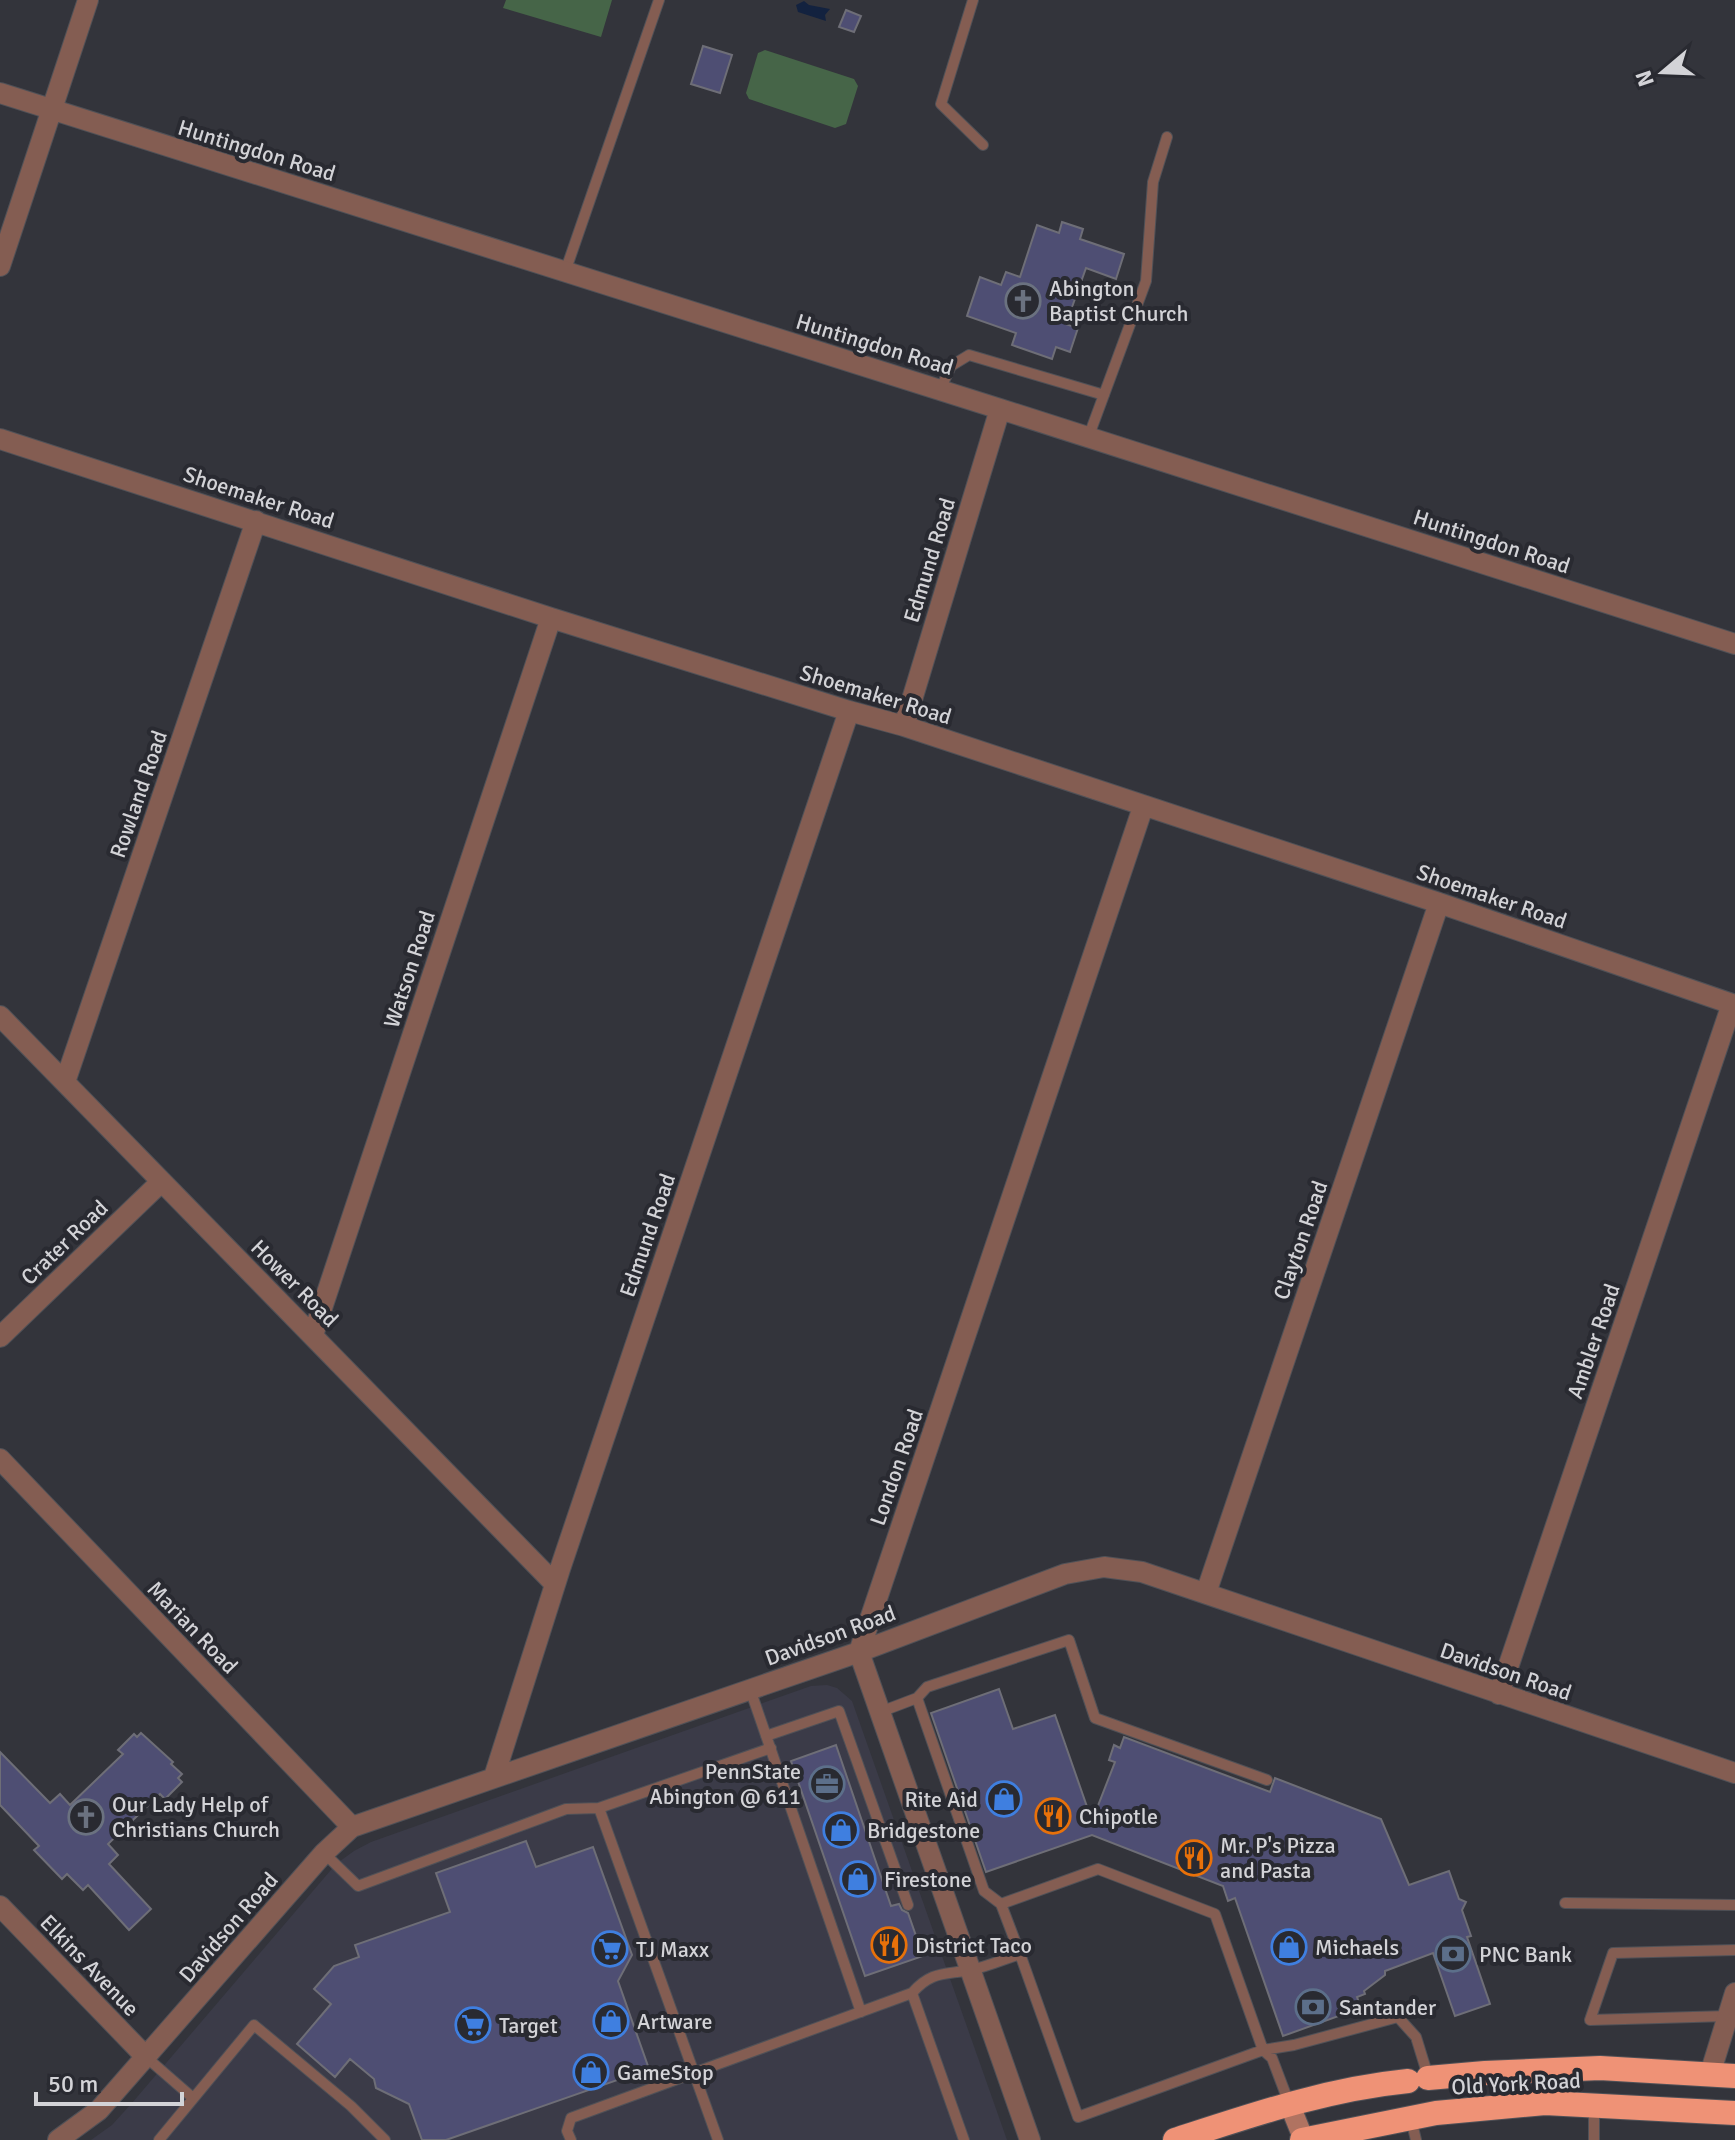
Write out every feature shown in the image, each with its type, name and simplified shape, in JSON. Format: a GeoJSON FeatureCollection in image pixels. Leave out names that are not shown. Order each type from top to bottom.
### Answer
{"type":"FeatureCollection","features":[{"type":"Feature","properties":{"kind":"highway","name":"Old York Road"},"geometry":{"type":"LineString","coordinates":[[1175,2140],[1289,2103],[1369,2085],[1485,2073],[1600,2068],[1735,2076]]}},
{"type":"Feature","properties":{"kind":"highway","name":"Old York Road"},"geometry":{"type":"LineString","coordinates":[[1303,2140],[1414,2129],[1436,2113],[1545,2103],[1735,2113]]}},
{"type":"Feature","properties":{"kind":"street"},"geometry":{"type":"LineString","coordinates":[[0,266],[88,0]]}},
{"type":"Feature","properties":{"kind":"street","name":"Huntingdon Road"},"geometry":{"type":"LineString","coordinates":[[0,93],[1735,644]]}},
{"type":"Feature","properties":{"kind":"street","name":"Edmund Road"},"geometry":{"type":"LineString","coordinates":[[904,726],[1000,409]]}},
{"type":"Feature","properties":{"kind":"street","name":"Shoemaker Road"},"geometry":{"type":"LineString","coordinates":[[0,439],[551,618],[904,726],[1734,1004]]}},
{"type":"Feature","properties":{"kind":"street","name":"Rowland Road"},"geometry":{"type":"LineString","coordinates":[[65,1082],[256,521]]}},
{"type":"Feature","properties":{"kind":"street","name":"Watson Road"},"geometry":{"type":"LineString","coordinates":[[313,1335],[551,618]]}},
{"type":"Feature","properties":{"kind":"street","name":"Edmund Road"},"geometry":{"type":"LineString","coordinates":[[494,1777],[555,1584],[849,711]]}},
{"type":"Feature","properties":{"kind":"street","name":"London Road"},"geometry":{"type":"LineString","coordinates":[[859,1652],[1143,807]]}},
{"type":"Feature","properties":{"kind":"street","name":"Clayton Road"},"geometry":{"type":"LineString","coordinates":[[1206,1593],[1439,903]]}},
{"type":"Feature","properties":{"kind":"street","name":"Ambler Road"},"geometry":{"type":"LineString","coordinates":[[1499,1694],[1734,1004]]}},
{"type":"Feature","properties":{"kind":"street","name":"Hower Road"},"geometry":{"type":"LineString","coordinates":[[0,1016],[555,1584]]}},
{"type":"Feature","properties":{"kind":"street","name":"Crater Road"},"geometry":{"type":"LineString","coordinates":[[0,1337],[161,1182]]}},
{"type":"Feature","properties":{"kind":"street","name":"Marian Road"},"geometry":{"type":"LineString","coordinates":[[0,1459],[352,1827]]}},
{"type":"Feature","properties":{"kind":"street","name":"Davidson Road"},"geometry":{"type":"LineString","coordinates":[[58,2140],[99,2110],[324,1853],[352,1827],[859,1652],[1065,1574],[1104,1567],[1142,1572],[1735,1773]]}},
{"type":"Feature","properties":{"kind":"street"},"geometry":{"type":"LineString","coordinates":[[859,1652],[1030,2140]]}},
{"type":"Feature","properties":{"kind":"street","name":"Elkins Avenue"},"geometry":{"type":"LineString","coordinates":[[0,1906],[146,2057]]}},
{"type":"Feature","properties":{"kind":"street"},"geometry":{"type":"LineString","coordinates":[[1710,2074],[1735,1993]]}},
{"type":"Feature","properties":{"kind":"street"},"geometry":{"type":"LineString","coordinates":[[1289,2103],[1303,2140]]}},
{"type":"Feature","properties":{"kind":"lane"},"geometry":{"type":"LineString","coordinates":[[565,272],[659,0]]}},
{"type":"Feature","properties":{"kind":"lane"},"geometry":{"type":"LineString","coordinates":[[973,0],[941,104],[983,145]]}},
{"type":"Feature","properties":{"kind":"lane"},"geometry":{"type":"LineString","coordinates":[[1088,438],[1146,281],[1153,182],[1167,137]]}},
{"type":"Feature","properties":{"kind":"lane"},"geometry":{"type":"LineString","coordinates":[[940,390],[951,366],[969,355],[1104,395]]}},
{"type":"Feature","properties":{"kind":"lane"},"geometry":{"type":"LineString","coordinates":[[880,1712],[917,1698],[927,1687],[1069,1640],[1095,1718],[1267,1780]]}},
{"type":"Feature","properties":{"kind":"lane"},"geometry":{"type":"LineString","coordinates":[[750,1689],[861,2012]]}},
{"type":"Feature","properties":{"kind":"lane"},"geometry":{"type":"LineString","coordinates":[[917,1698],[984,1891],[1001,1904],[1078,2117],[1263,2050],[1294,2045],[1398,2017],[1416,2037],[1418,2080]]}},
{"type":"Feature","properties":{"kind":"lane"},"geometry":{"type":"LineString","coordinates":[[766,1736],[839,1711],[908,1905]]}},
{"type":"Feature","properties":{"kind":"lane"},"geometry":{"type":"LineString","coordinates":[[324,1853],[358,1886],[566,1809],[599,1808],[771,1748]]}},
{"type":"Feature","properties":{"kind":"lane"},"geometry":{"type":"LineString","coordinates":[[599,1808],[718,2140]]}},
{"type":"Feature","properties":{"kind":"lane"},"geometry":{"type":"LineString","coordinates":[[1001,1904],[1098,1869],[1215,1914],[1263,2050],[1272,2058],[1289,2103]]}},
{"type":"Feature","properties":{"kind":"lane"},"geometry":{"type":"LineString","coordinates":[[1565,1903],[1735,1905]]}},
{"type":"Feature","properties":{"kind":"lane"},"geometry":{"type":"LineString","coordinates":[[1728,2016],[1590,2020],[1613,1953],[1735,1950]]}},
{"type":"Feature","properties":{"kind":"lane"},"geometry":{"type":"LineString","coordinates":[[571,2140],[567,2131],[571,2118],[912,1993],[923,1981],[948,1971],[970,1970],[1020,1954]]}},
{"type":"Feature","properties":{"kind":"lane"},"geometry":{"type":"LineString","coordinates":[[912,1993],[964,2140]]}},
{"type":"Feature","properties":{"kind":"lane"},"geometry":{"type":"LineString","coordinates":[[159,2140],[254,2025],[351,2106],[385,2140]]}},
{"type":"Feature","properties":{"kind":"lane"},"geometry":{"type":"LineString","coordinates":[[146,2057],[193,2098]]}},
{"type":"Feature","properties":{"kind":"lane"},"geometry":{"type":"LineString","coordinates":[[1594,2105],[1594,2140]]}},
{"type":"Feature","properties":{"kind":"shaded area"},"geometry":{"type":"Polygon","coordinates":[[[811,1686],[837,1688],[852,1701],[1007,2140],[91,2140],[112,2125],[336,1864],[354,1851],[371,1842],[811,1686]]]}},
{"type":"Feature","properties":{"kind":"green space"},"geometry":{"type":"Polygon","coordinates":[[[506,0],[612,0],[601,37],[503,8],[506,0]]]}},
{"type":"Feature","properties":{"kind":"green space"},"geometry":{"type":"Polygon","coordinates":[[[765,50],[854,79],[858,86],[846,124],[835,128],[749,99],[746,93],[758,53],[765,50]]]}},
{"type":"Feature","properties":{"kind":"water"},"geometry":{"type":"Polygon","coordinates":[[[804,1],[830,9],[825,15],[826,21],[798,12],[796,5],[804,1]]]}},
{"type":"Feature","properties":{"kind":"building"},"geometry":{"type":"Polygon","coordinates":[[[846,10],[861,16],[854,32],[839,27],[846,10]]]}},
{"type":"Feature","properties":{"kind":"building"},"geometry":{"type":"Polygon","coordinates":[[[703,46],[732,55],[720,93],[691,84],[703,46]]]}},
{"type":"Feature","properties":{"kind":"building","name":"Abington Baptist Church"},"geometry":{"type":"Polygon","coordinates":[[[1062,222],[1083,229],[1080,239],[1124,254],[1116,279],[1086,268],[1066,324],[1078,328],[1070,352],[1056,347],[1052,359],[1012,345],[1016,333],[967,316],[980,277],[1001,285],[1006,272],[1020,277],[1037,225],[1059,233],[1062,222]]]}},
{"type":"Feature","properties":{"kind":"building"},"geometry":{"type":"Polygon","coordinates":[[[999,1689],[1013,1729],[1055,1715],[1092,1821],[1115,1762],[1109,1760],[1114,1745],[1120,1748],[1124,1737],[1270,1792],[1275,1778],[1381,1819],[1409,1885],[1449,1871],[1459,1899],[1466,1902],[1462,1910],[1471,1936],[1467,1937],[1490,2004],[1455,2016],[1433,1953],[1385,1971],[1385,1975],[1364,1991],[1365,1994],[1357,1997],[1361,2008],[1283,2036],[1235,1898],[1228,1901],[1223,1886],[1092,1835],[986,1872],[931,1713],[999,1689]]]}},
{"type":"Feature","properties":{"kind":"building","name":"Our Lady Help of Christians Church"},"geometry":{"type":"Polygon","coordinates":[[[141,1733],[173,1762],[171,1764],[182,1774],[178,1778],[182,1782],[165,1799],[160,1794],[108,1844],[118,1855],[109,1864],[151,1909],[129,1930],[88,1885],[83,1890],[67,1874],[62,1879],[34,1850],[39,1846],[0,1805],[0,1752],[50,1803],[60,1794],[70,1805],[123,1754],[118,1750],[134,1734],[137,1737],[141,1733]]]}},
{"type":"Feature","properties":{"kind":"building"},"geometry":{"type":"Polygon","coordinates":[[[836,1745],[891,1906],[899,1904],[908,1913],[923,1956],[865,1976],[791,1761],[836,1745]]]}},
{"type":"Feature","properties":{"kind":"building"},"geometry":{"type":"Polygon","coordinates":[[[526,1841],[536,1867],[593,1847],[632,1955],[618,1981],[649,2069],[446,2140],[422,2140],[409,2104],[376,2088],[374,2079],[350,2059],[335,2077],[297,2044],[331,2004],[314,1989],[334,1966],[359,1957],[355,1945],[450,1912],[436,1873],[526,1841]]]}},
{"type":"Feature","properties":{"kind":"place","name":"Abington Baptist Church"},"geometry":{"type":"Point","coordinates":[1023,301]}},
{"type":"Feature","properties":{"kind":"place","name":"PennState Abington @ 611"},"geometry":{"type":"Point","coordinates":[827,1784]}},
{"type":"Feature","properties":{"kind":"place","name":"Rite Aid"},"geometry":{"type":"Point","coordinates":[1004,1799]}},
{"type":"Feature","properties":{"kind":"place","name":"Chipotle"},"geometry":{"type":"Point","coordinates":[1053,1816]}},
{"type":"Feature","properties":{"kind":"place","name":"Our Lady Help of Christians Church"},"geometry":{"type":"Point","coordinates":[86,1817]}},
{"type":"Feature","properties":{"kind":"place","name":"Bridgestone"},"geometry":{"type":"Point","coordinates":[841,1830]}},
{"type":"Feature","properties":{"kind":"place","name":"Mr. P's Pizza and Pasta"},"geometry":{"type":"Point","coordinates":[1194,1858]}},
{"type":"Feature","properties":{"kind":"place","name":"Firestone"},"geometry":{"type":"Point","coordinates":[858,1879]}},
{"type":"Feature","properties":{"kind":"place","name":"District Taco"},"geometry":{"type":"Point","coordinates":[889,1945]}},
{"type":"Feature","properties":{"kind":"place","name":"Michaels"},"geometry":{"type":"Point","coordinates":[1289,1947]}},
{"type":"Feature","properties":{"kind":"place","name":"TJ Maxx"},"geometry":{"type":"Point","coordinates":[610,1949]}},
{"type":"Feature","properties":{"kind":"place","name":"PNC Bank"},"geometry":{"type":"Point","coordinates":[1453,1954]}},
{"type":"Feature","properties":{"kind":"place","name":"Santander"},"geometry":{"type":"Point","coordinates":[1313,2007]}},
{"type":"Feature","properties":{"kind":"place","name":"Artware"},"geometry":{"type":"Point","coordinates":[611,2021]}},
{"type":"Feature","properties":{"kind":"place","name":"Target"},"geometry":{"type":"Point","coordinates":[473,2025]}},
{"type":"Feature","properties":{"kind":"place","name":"GameStop"},"geometry":{"type":"Point","coordinates":[591,2072]}}]}
